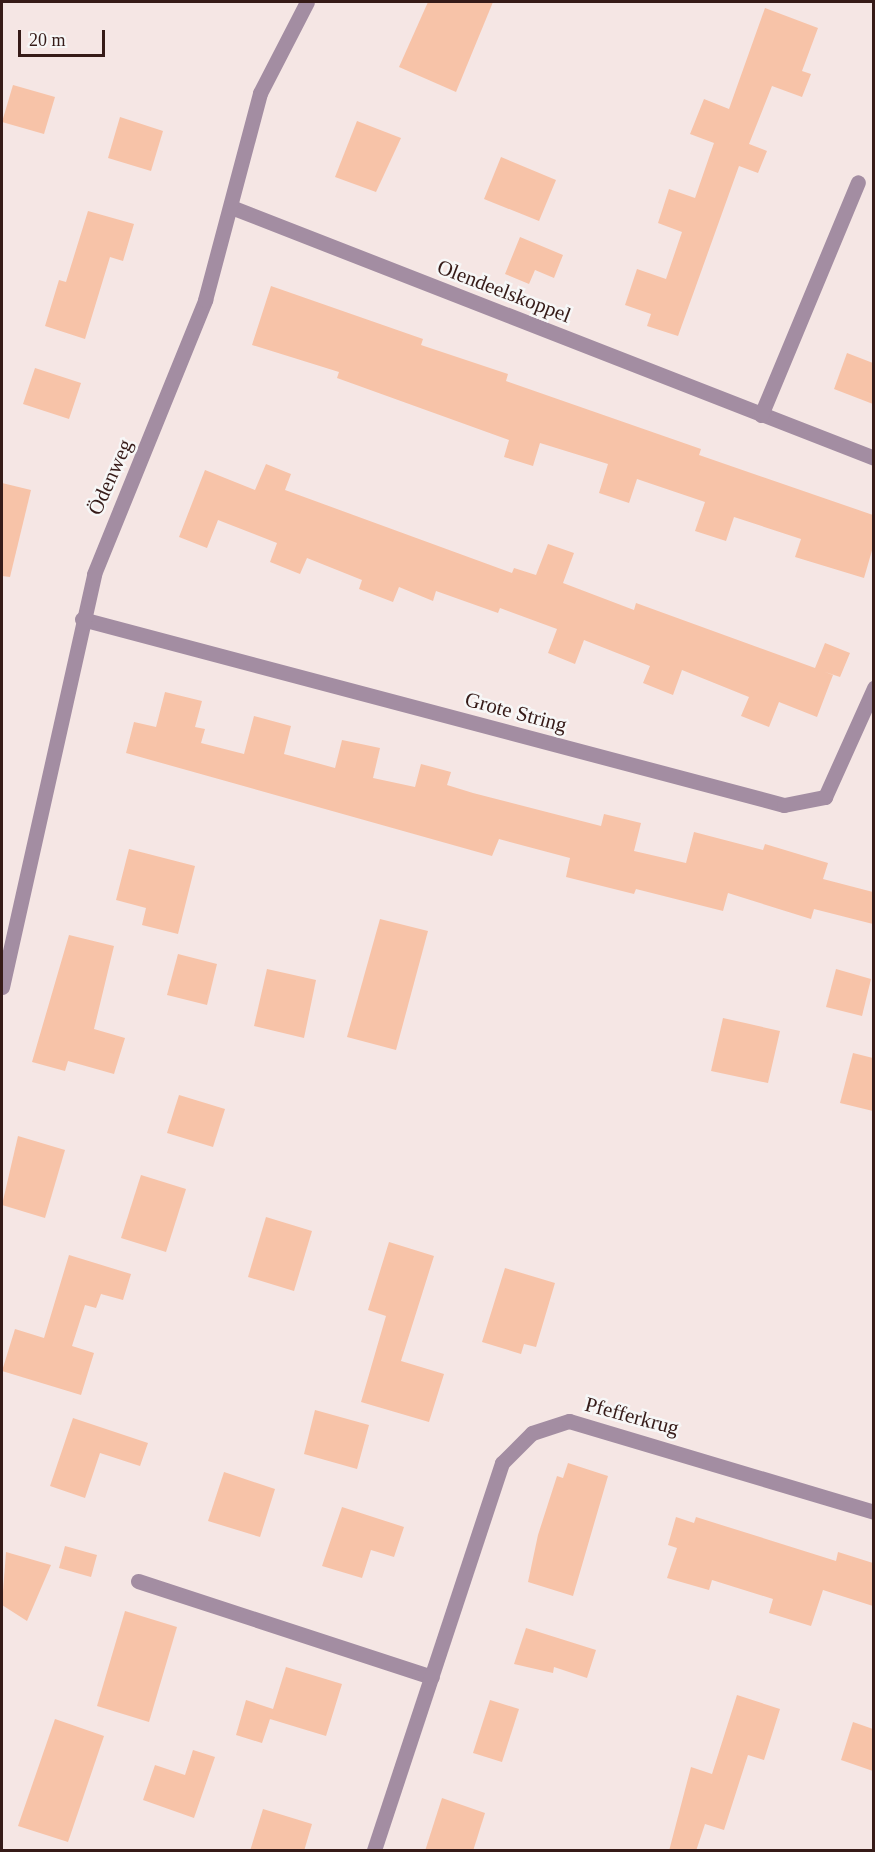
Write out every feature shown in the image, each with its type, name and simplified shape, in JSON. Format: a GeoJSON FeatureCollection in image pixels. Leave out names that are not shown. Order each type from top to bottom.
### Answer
{"type":"FeatureCollection","features":[{"type":"Feature","properties":{"kind":"street","name":"Ödenweg"},"geometry":{"type":"LineString","coordinates":[[2,987],[82,618],[113,519],[178,377],[231,207],[260,93],[307,2]]}},
{"type":"Feature","properties":{"kind":"street"},"geometry":{"type":"LineString","coordinates":[[761,415],[858,182]]}},
{"type":"Feature","properties":{"kind":"street","name":"Olendeelskoppel"},"geometry":{"type":"LineString","coordinates":[[231,207],[873,458]]}},
{"type":"Feature","properties":{"kind":"street","name":"Grote String"},"geometry":{"type":"LineString","coordinates":[[82,618],[784,805],[825,797],[873,688]]}},
{"type":"Feature","properties":{"kind":"street","name":"Pfefferkrug"},"geometry":{"type":"LineString","coordinates":[[374,1851],[502,1463],[532,1433],[569,1421],[873,1512]]}},
{"type":"Feature","properties":{"kind":"street"},"geometry":{"type":"LineString","coordinates":[[138,1581],[432,1677]]}},
{"type":"Feature","properties":{"kind":"building"},"geometry":{"type":"Polygon","coordinates":[[[428,2],[493,2],[456,92],[399,67],[428,2]]]}},
{"type":"Feature","properties":{"kind":"building"},"geometry":{"type":"Polygon","coordinates":[[[765,8],[818,28],[802,71],[811,74],[802,97],[772,86],[749,144],[767,151],[758,173],[739,166],[678,336],[647,326],[651,314],[625,305],[637,269],[666,279],[682,232],[658,223],[669,189],[695,198],[714,143],[690,134],[704,99],[729,109],[765,8]]]}},
{"type":"Feature","properties":{"kind":"building"},"geometry":{"type":"Polygon","coordinates":[[[13,85],[55,97],[44,134],[2,122],[13,85]]]}},
{"type":"Feature","properties":{"kind":"building"},"geometry":{"type":"Polygon","coordinates":[[[120,117],[163,131],[151,171],[108,158],[120,117]]]}},
{"type":"Feature","properties":{"kind":"building"},"geometry":{"type":"Polygon","coordinates":[[[357,121],[401,138],[376,192],[335,177],[357,121]]]}},
{"type":"Feature","properties":{"kind":"building"},"geometry":{"type":"Polygon","coordinates":[[[501,157],[556,180],[539,221],[484,199],[501,157]]]}},
{"type":"Feature","properties":{"kind":"building"},"geometry":{"type":"Polygon","coordinates":[[[88,211],[134,224],[123,261],[110,257],[85,339],[45,326],[59,280],[66,282],[88,211]]]}},
{"type":"Feature","properties":{"kind":"building"},"geometry":{"type":"Polygon","coordinates":[[[520,237],[563,255],[554,278],[535,270],[529,284],[505,274],[520,237]]]}},
{"type":"Feature","properties":{"kind":"building"},"geometry":{"type":"Polygon","coordinates":[[[271,286],[423,339],[421,345],[508,374],[506,381],[701,449],[699,455],[873,515],[873,547],[864,578],[795,557],[801,539],[734,517],[726,541],[695,531],[705,502],[637,479],[629,503],[599,493],[608,464],[540,443],[533,466],[504,457],[509,440],[337,378],[339,372],[252,345],[271,286]]]}},
{"type":"Feature","properties":{"kind":"building"},"geometry":{"type":"Polygon","coordinates":[[[847,353],[873,363],[873,404],[834,389],[847,353]]]}},
{"type":"Feature","properties":{"kind":"building"},"geometry":{"type":"Polygon","coordinates":[[[35,368],[81,383],[69,419],[23,404],[35,368]]]}},
{"type":"Feature","properties":{"kind":"building"},"geometry":{"type":"Polygon","coordinates":[[[266,464],[291,474],[285,490],[512,573],[514,568],[536,575],[548,544],[574,553],[563,583],[634,610],[636,603],[815,668],[825,643],[850,653],[840,677],[825,672],[833,675],[817,717],[779,702],[769,727],[741,716],[749,697],[682,670],[673,695],[643,683],[650,666],[584,640],[575,664],[548,653],[557,629],[500,608],[498,613],[436,591],[433,601],[399,587],[393,602],[359,589],[362,580],[307,558],[300,574],[270,562],[277,543],[218,520],[207,548],[179,537],[205,470],[255,490],[266,464]]]}},
{"type":"Feature","properties":{"kind":"building"},"geometry":{"type":"Polygon","coordinates":[[[2,483],[31,490],[10,577],[2,576],[2,483]]]}},
{"type":"Feature","properties":{"kind":"building"},"geometry":{"type":"Polygon","coordinates":[[[165,692],[202,701],[195,727],[205,729],[201,743],[244,754],[254,716],[291,726],[284,754],[335,768],[342,740],[380,748],[373,778],[415,787],[421,764],[451,772],[447,785],[473,793],[601,826],[604,814],[641,823],[634,851],[686,863],[694,832],[763,850],[765,844],[828,863],[823,879],[873,892],[873,924],[814,909],[811,919],[728,893],[723,911],[636,889],[634,894],[566,877],[570,858],[499,839],[492,856],[126,753],[134,722],[156,727],[165,692]]]}},
{"type":"Feature","properties":{"kind":"building"},"geometry":{"type":"Polygon","coordinates":[[[129,849],[195,866],[178,934],[142,925],[146,908],[116,900],[129,849]]]}},
{"type":"Feature","properties":{"kind":"building"},"geometry":{"type":"Polygon","coordinates":[[[380,919],[428,931],[396,1050],[347,1037],[380,919]]]}},
{"type":"Feature","properties":{"kind":"building"},"geometry":{"type":"Polygon","coordinates":[[[69,935],[114,946],[94,1029],[125,1038],[114,1074],[68,1061],[65,1071],[32,1062],[69,935]]]}},
{"type":"Feature","properties":{"kind":"building"},"geometry":{"type":"Polygon","coordinates":[[[178,954],[217,964],[207,1005],[167,995],[178,954]]]}},
{"type":"Feature","properties":{"kind":"building"},"geometry":{"type":"Polygon","coordinates":[[[267,969],[316,980],[304,1038],[254,1026],[267,969]]]}},
{"type":"Feature","properties":{"kind":"building"},"geometry":{"type":"Polygon","coordinates":[[[836,969],[871,979],[862,1016],[826,1007],[836,969]]]}},
{"type":"Feature","properties":{"kind":"building"},"geometry":{"type":"Polygon","coordinates":[[[723,1018],[780,1031],[768,1083],[711,1071],[723,1018]]]}},
{"type":"Feature","properties":{"kind":"building"},"geometry":{"type":"Polygon","coordinates":[[[853,1053],[873,1058],[873,1111],[840,1103],[853,1053]]]}},
{"type":"Feature","properties":{"kind":"building"},"geometry":{"type":"Polygon","coordinates":[[[179,1095],[225,1109],[213,1147],[167,1133],[179,1095]]]}},
{"type":"Feature","properties":{"kind":"building"},"geometry":{"type":"Polygon","coordinates":[[[18,1136],[65,1150],[45,1218],[2,1205],[18,1136]]]}},
{"type":"Feature","properties":{"kind":"building"},"geometry":{"type":"Polygon","coordinates":[[[141,1175],[186,1189],[166,1252],[121,1238],[141,1175]]]}},
{"type":"Feature","properties":{"kind":"building"},"geometry":{"type":"Polygon","coordinates":[[[266,1217],[312,1231],[294,1291],[248,1277],[266,1217]]]}},
{"type":"Feature","properties":{"kind":"building"},"geometry":{"type":"Polygon","coordinates":[[[389,1242],[434,1256],[401,1361],[444,1374],[429,1422],[361,1402],[386,1316],[368,1310],[389,1242]]]}},
{"type":"Feature","properties":{"kind":"building"},"geometry":{"type":"Polygon","coordinates":[[[69,1255],[131,1274],[123,1300],[101,1294],[96,1308],[85,1305],[72,1346],[94,1353],[81,1395],[2,1371],[15,1329],[44,1338],[69,1255]]]}},
{"type":"Feature","properties":{"kind":"building"},"geometry":{"type":"Polygon","coordinates":[[[505,1268],[555,1283],[536,1347],[524,1344],[521,1354],[482,1342],[505,1268]]]}},
{"type":"Feature","properties":{"kind":"building"},"geometry":{"type":"Polygon","coordinates":[[[315,1410],[369,1425],[357,1469],[304,1454],[315,1410]]]}},
{"type":"Feature","properties":{"kind":"building"},"geometry":{"type":"Polygon","coordinates":[[[73,1418],[148,1443],[140,1466],[100,1453],[85,1498],[50,1486],[73,1418]]]}},
{"type":"Feature","properties":{"kind":"building"},"geometry":{"type":"Polygon","coordinates":[[[568,1463],[608,1476],[573,1596],[528,1582],[538,1535],[557,1476],[563,1478],[568,1463]]]}},
{"type":"Feature","properties":{"kind":"building"},"geometry":{"type":"Polygon","coordinates":[[[224,1472],[275,1489],[260,1537],[208,1521],[224,1472]]]}},
{"type":"Feature","properties":{"kind":"building"},"geometry":{"type":"Polygon","coordinates":[[[342,1507],[404,1527],[394,1557],[371,1550],[362,1578],[322,1566],[342,1507]]]}},
{"type":"Feature","properties":{"kind":"building"},"geometry":{"type":"Polygon","coordinates":[[[676,1517],[694,1523],[696,1517],[836,1561],[838,1552],[873,1563],[873,1606],[823,1590],[811,1626],[769,1613],[773,1599],[712,1580],[709,1590],[667,1578],[677,1548],[668,1545],[676,1517]]]}},
{"type":"Feature","properties":{"kind":"building"},"geometry":{"type":"Polygon","coordinates":[[[65,1546],[97,1555],[91,1577],[59,1568],[65,1546]]]}},
{"type":"Feature","properties":{"kind":"building"},"geometry":{"type":"Polygon","coordinates":[[[6,1552],[51,1565],[27,1621],[2,1605],[6,1552]]]}},
{"type":"Feature","properties":{"kind":"building"},"geometry":{"type":"Polygon","coordinates":[[[125,1611],[177,1627],[149,1722],[97,1706],[125,1611]]]}},
{"type":"Feature","properties":{"kind":"building"},"geometry":{"type":"Polygon","coordinates":[[[526,1628],[596,1650],[587,1678],[554,1667],[553,1673],[514,1664],[526,1628]]]}},
{"type":"Feature","properties":{"kind":"building"},"geometry":{"type":"Polygon","coordinates":[[[286,1667],[342,1684],[326,1736],[270,1719],[262,1743],[236,1735],[246,1700],[273,1709],[286,1667]]]}},
{"type":"Feature","properties":{"kind":"building"},"geometry":{"type":"Polygon","coordinates":[[[737,1695],[780,1709],[764,1760],[748,1755],[724,1830],[705,1824],[696,1851],[669,1851],[691,1767],[712,1774],[737,1695]]]}},
{"type":"Feature","properties":{"kind":"building"},"geometry":{"type":"Polygon","coordinates":[[[490,1700],[519,1709],[502,1762],[473,1753],[490,1700]]]}},
{"type":"Feature","properties":{"kind":"building"},"geometry":{"type":"Polygon","coordinates":[[[55,1719],[104,1736],[68,1842],[18,1826],[55,1719]]]}},
{"type":"Feature","properties":{"kind":"building"},"geometry":{"type":"Polygon","coordinates":[[[853,1722],[873,1729],[873,1771],[841,1760],[853,1722]]]}},
{"type":"Feature","properties":{"kind":"building"},"geometry":{"type":"Polygon","coordinates":[[[193,1750],[215,1757],[194,1818],[143,1800],[155,1765],[185,1775],[193,1750]]]}},
{"type":"Feature","properties":{"kind":"building"},"geometry":{"type":"Polygon","coordinates":[[[442,1798],[485,1813],[473,1851],[425,1851],[442,1798]]]}},
{"type":"Feature","properties":{"kind":"building"},"geometry":{"type":"Polygon","coordinates":[[[263,1809],[312,1824],[304,1851],[250,1851],[263,1809]]]}}]}
